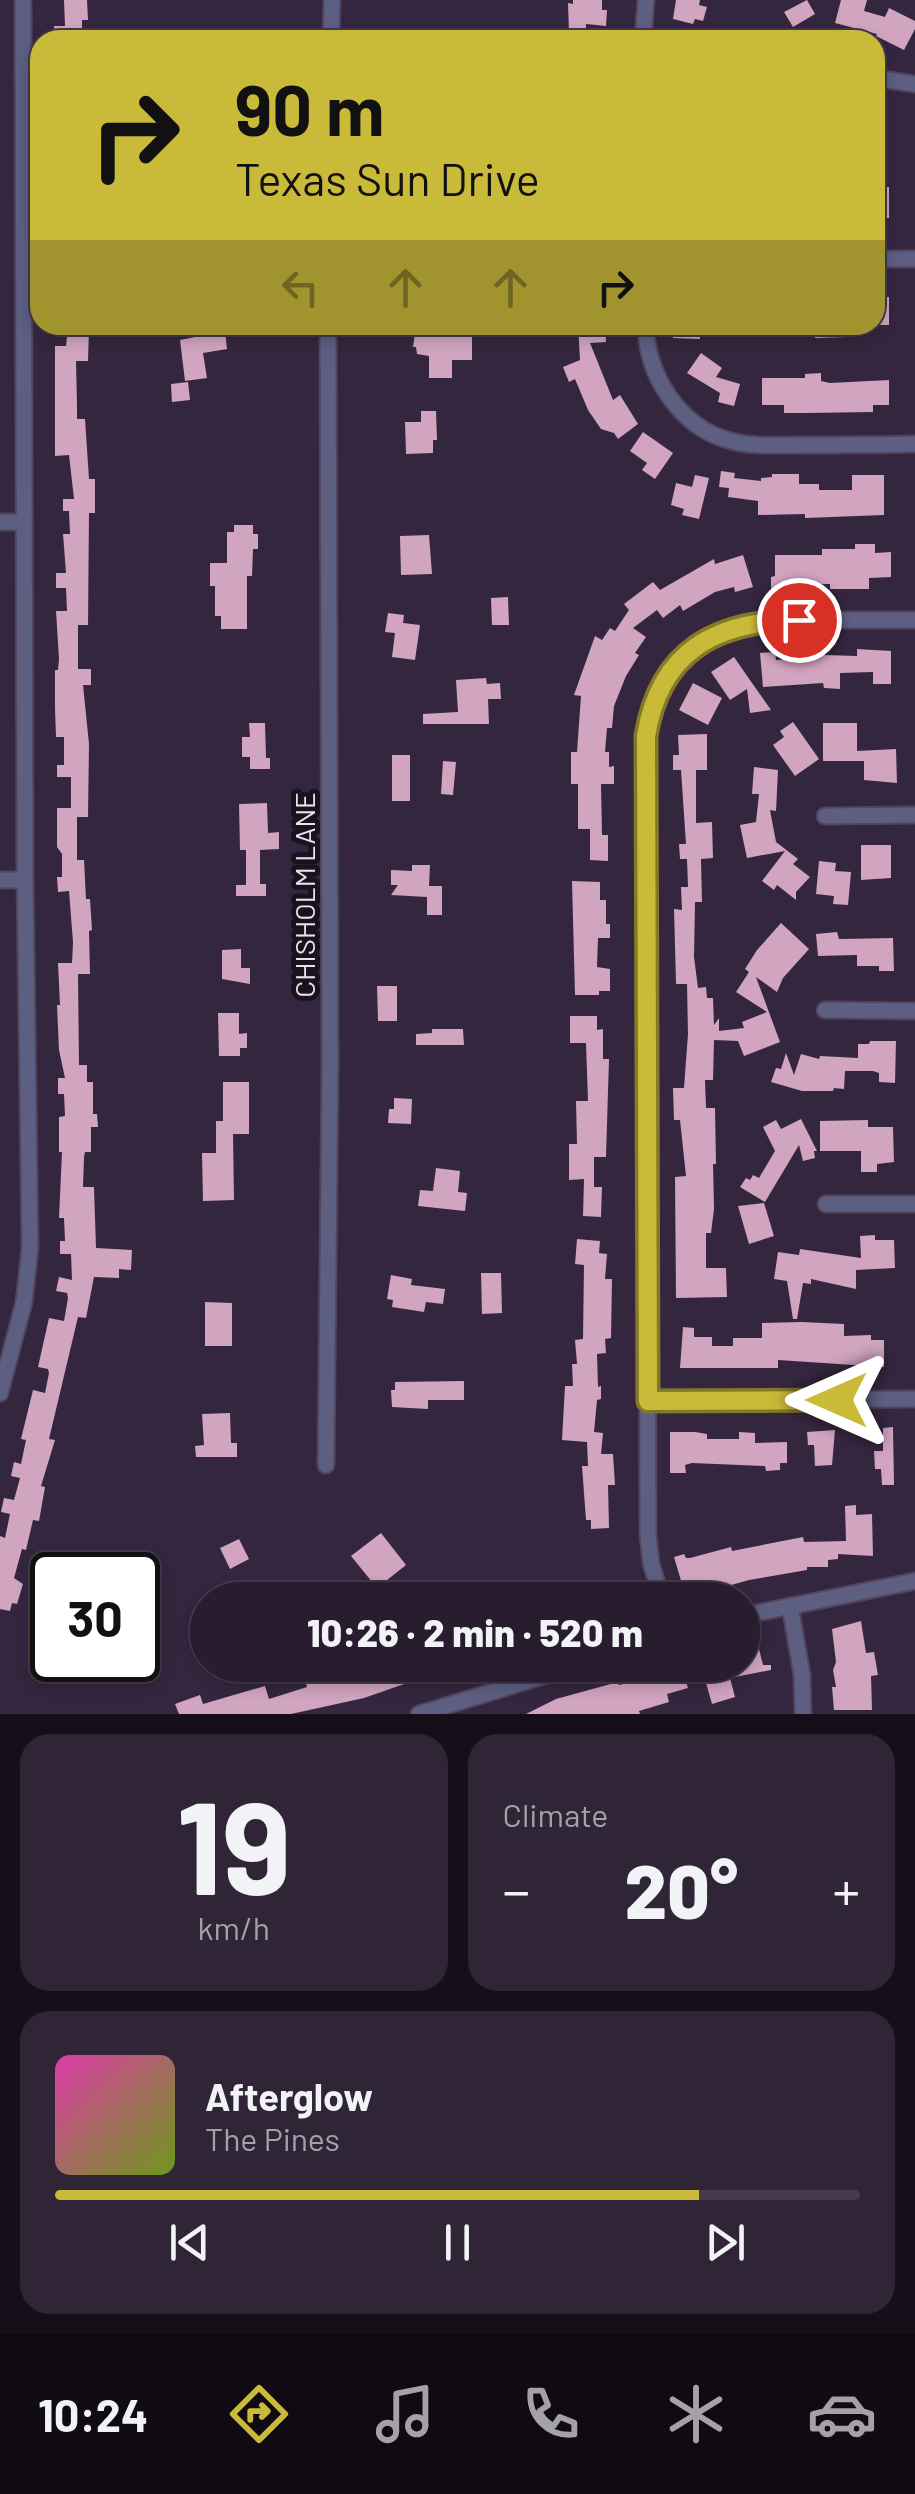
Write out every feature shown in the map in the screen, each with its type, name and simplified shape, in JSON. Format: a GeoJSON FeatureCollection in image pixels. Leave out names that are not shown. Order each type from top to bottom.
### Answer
{"type":"FeatureCollection","features":[{"type":"Feature","properties":{"kind":"street"},"geometry":{"type":"LineString","coordinates":[[0,1393],[24,1302],[30,1248],[24,880],[23,0]]}},
{"type":"Feature","properties":{"kind":"street"},"geometry":{"type":"LineString","coordinates":[[331,30],[332,0]]}},
{"type":"Feature","properties":{"kind":"street"},"geometry":{"type":"LineString","coordinates":[[644,30],[646,0]]}},
{"type":"Feature","properties":{"kind":"street"},"geometry":{"type":"LineString","coordinates":[[885,80],[915,84]]}},
{"type":"Feature","properties":{"kind":"street"},"geometry":{"type":"LineString","coordinates":[[885,259],[915,259]]}},
{"type":"Feature","properties":{"kind":"street","name":"CHISHOLM LANE"},"geometry":{"type":"LineString","coordinates":[[326,1465],[330,1064],[328,335]]}},
{"type":"Feature","properties":{"kind":"street"},"geometry":{"type":"LineString","coordinates":[[647,335],[650,362],[667,393],[690,418],[729,441],[758,445],[915,444]]}},
{"type":"Feature","properties":{"kind":"street"},"geometry":{"type":"LineString","coordinates":[[0,522],[24,522]]}},
{"type":"Feature","properties":{"kind":"street"},"geometry":{"type":"LineString","coordinates":[[657,1582],[649,1552],[646,736],[650,715],[658,692],[686,654],[729,628],[764,621],[915,620]]}},
{"type":"Feature","properties":{"kind":"street"},"geometry":{"type":"LineString","coordinates":[[825,816],[915,815]]}},
{"type":"Feature","properties":{"kind":"street"},"geometry":{"type":"LineString","coordinates":[[0,880],[24,880]]}},
{"type":"Feature","properties":{"kind":"street"},"geometry":{"type":"LineString","coordinates":[[825,1010],[915,1011]]}},
{"type":"Feature","properties":{"kind":"street"},"geometry":{"type":"LineString","coordinates":[[826,1204],[915,1204]]}},
{"type":"Feature","properties":{"kind":"street"},"geometry":{"type":"LineString","coordinates":[[648,1401],[915,1399]]}},
{"type":"Feature","properties":{"kind":"street"},"geometry":{"type":"LineString","coordinates":[[760,1612],[915,1581]]}},
{"type":"Feature","properties":{"kind":"street"},"geometry":{"type":"LineString","coordinates":[[790,1606],[802,1674],[803,1714]]}},
{"type":"Feature","properties":{"kind":"street"},"geometry":{"type":"LineString","coordinates":[[419,1714],[524,1682]]}},
{"type":"Feature","properties":{"kind":"building"},"geometry":{"type":"Polygon","coordinates":[[[64,0],[87,0],[88,20],[82,20],[82,30],[54,30],[54,26],[65,26],[64,0]]]}},
{"type":"Feature","properties":{"kind":"building"},"geometry":{"type":"Polygon","coordinates":[[[573,0],[602,0],[602,10],[607,10],[606,26],[586,24],[586,30],[569,30],[568,3],[573,4],[573,0]]]}},
{"type":"Feature","properties":{"kind":"building"},"geometry":{"type":"Polygon","coordinates":[[[676,0],[700,0],[699,5],[707,7],[703,21],[695,19],[693,24],[673,19],[676,0]]]}},
{"type":"Feature","properties":{"kind":"building"},"geometry":{"type":"Polygon","coordinates":[[[807,0],[815,14],[793,27],[784,12],[807,0]]]}},
{"type":"Feature","properties":{"kind":"building"},"geometry":{"type":"Polygon","coordinates":[[[841,0],[867,0],[864,11],[885,17],[889,8],[915,21],[915,29],[904,50],[885,40],[885,30],[862,30],[835,23],[841,0]]]}},
{"type":"Feature","properties":{"kind":"building"},"geometry":{"type":"Polygon","coordinates":[[[885,187],[889,187],[889,218],[885,218],[885,187]]]}},
{"type":"Feature","properties":{"kind":"building"},"geometry":{"type":"Polygon","coordinates":[[[885,297],[889,297],[889,325],[885,325],[885,297]]]}},
{"type":"Feature","properties":{"kind":"building"},"geometry":{"type":"Polygon","coordinates":[[[67,335],[89,335],[88,361],[76,361],[77,419],[85,419],[89,479],[95,479],[95,513],[89,513],[88,625],[78,625],[78,669],[91,669],[91,685],[83,685],[89,744],[88,817],[77,817],[77,860],[84,860],[92,930],[90,974],[78,974],[79,1065],[87,1065],[87,1082],[93,1082],[93,1114],[97,1114],[98,1127],[91,1127],[91,1152],[85,1152],[83,1187],[94,1187],[96,1248],[132,1250],[131,1270],[119,1269],[119,1278],[94,1277],[86,1318],[78,1317],[49,1439],[55,1440],[41,1486],[45,1487],[39,1521],[33,1520],[26,1550],[22,1549],[14,1578],[23,1584],[17,1604],[12,1603],[10,1611],[0,1609],[0,1536],[5,1538],[10,1514],[1,1512],[4,1498],[14,1500],[20,1478],[11,1476],[14,1462],[21,1464],[26,1440],[21,1439],[33,1390],[45,1393],[48,1369],[38,1367],[49,1318],[64,1321],[68,1298],[67,1293],[56,1291],[59,1277],[72,1280],[71,1254],[60,1254],[60,1241],[65,1241],[64,1218],[59,1218],[59,1117],[65,1116],[64,1094],[58,1094],[58,1078],[65,1078],[57,1005],[58,963],[72,963],[69,891],[58,892],[57,877],[62,877],[62,854],[57,847],[57,808],[71,808],[71,777],[57,777],[57,765],[64,765],[64,737],[56,737],[55,708],[55,670],[59,659],[56,611],[67,611],[66,588],[56,588],[56,573],[66,573],[63,534],[70,534],[69,511],[63,511],[63,499],[74,499],[69,455],[55,456],[55,346],[66,346],[67,335]]]}},
{"type":"Feature","properties":{"kind":"building"},"geometry":{"type":"Polygon","coordinates":[[[225,335],[227,349],[203,353],[207,378],[185,381],[180,340],[225,335]]]}},
{"type":"Feature","properties":{"kind":"building"},"geometry":{"type":"Polygon","coordinates":[[[415,335],[472,336],[472,360],[452,360],[452,378],[429,378],[429,356],[417,354],[413,347],[415,335]]]}},
{"type":"Feature","properties":{"kind":"building"},"geometry":{"type":"Polygon","coordinates":[[[579,335],[606,335],[606,342],[590,343],[613,400],[620,395],[638,424],[618,439],[614,433],[601,429],[575,379],[569,382],[563,367],[580,360],[579,335]]]}},
{"type":"Feature","properties":{"kind":"building"},"geometry":{"type":"Polygon","coordinates":[[[673,335],[700,335],[700,339],[673,335]]]}},
{"type":"Feature","properties":{"kind":"building"},"geometry":{"type":"Polygon","coordinates":[[[815,335],[848,335],[848,337],[815,335]]]}},
{"type":"Feature","properties":{"kind":"building"},"geometry":{"type":"Polygon","coordinates":[[[701,353],[722,368],[716,377],[740,384],[734,406],[718,402],[720,393],[687,373],[701,353]]]}},
{"type":"Feature","properties":{"kind":"building"},"geometry":{"type":"Polygon","coordinates":[[[821,373],[821,381],[830,383],[889,380],[889,405],[873,405],[873,412],[784,413],[784,405],[762,405],[762,378],[805,378],[805,374],[821,373]]]}},
{"type":"Feature","properties":{"kind":"building"},"geometry":{"type":"Polygon","coordinates":[[[188,382],[190,400],[172,402],[171,384],[188,382]]]}},
{"type":"Feature","properties":{"kind":"building"},"geometry":{"type":"Polygon","coordinates":[[[421,411],[436,411],[437,440],[433,440],[433,453],[406,454],[405,422],[421,422],[421,411]]]}},
{"type":"Feature","properties":{"kind":"building"},"geometry":{"type":"Polygon","coordinates":[[[643,432],[673,453],[655,479],[642,470],[647,463],[630,451],[643,432]]]}},
{"type":"Feature","properties":{"kind":"building"},"geometry":{"type":"Polygon","coordinates":[[[721,471],[735,473],[734,478],[761,481],[772,474],[799,474],[799,484],[819,484],[819,490],[852,490],[852,475],[884,475],[884,515],[758,515],[758,501],[728,497],[729,488],[719,487],[721,471]]]}},
{"type":"Feature","properties":{"kind":"building"},"geometry":{"type":"Polygon","coordinates":[[[695,475],[709,478],[699,519],[682,515],[684,509],[671,505],[676,483],[692,487],[695,475]]]}},
{"type":"Feature","properties":{"kind":"building"},"geometry":{"type":"Polygon","coordinates":[[[234,525],[253,525],[253,534],[258,534],[258,549],[253,549],[252,576],[247,576],[247,629],[221,629],[221,616],[215,616],[215,586],[210,586],[210,563],[227,563],[227,532],[234,532],[234,525]]]}},
{"type":"Feature","properties":{"kind":"building"},"geometry":{"type":"Polygon","coordinates":[[[429,535],[432,574],[401,575],[400,536],[429,535]]]}},
{"type":"Feature","properties":{"kind":"building"},"geometry":{"type":"Polygon","coordinates":[[[855,544],[875,544],[875,553],[891,552],[891,577],[869,578],[869,589],[800,584],[800,589],[771,589],[775,555],[822,555],[822,549],[855,549],[855,544]]]}},
{"type":"Feature","properties":{"kind":"building"},"geometry":{"type":"Polygon","coordinates":[[[743,555],[753,587],[715,592],[683,611],[680,605],[663,618],[657,610],[633,628],[646,637],[635,653],[639,655],[614,706],[612,728],[607,728],[605,752],[609,752],[609,767],[614,766],[614,784],[601,784],[602,835],[608,835],[608,861],[590,860],[590,829],[578,829],[578,784],[571,784],[571,752],[577,752],[581,696],[574,695],[595,636],[602,640],[610,628],[615,631],[629,610],[624,604],[653,582],[660,590],[714,559],[715,564],[743,555]]]}},
{"type":"Feature","properties":{"kind":"building"},"geometry":{"type":"Polygon","coordinates":[[[508,597],[509,625],[492,625],[491,598],[508,597]]]}},
{"type":"Feature","properties":{"kind":"building"},"geometry":{"type":"Polygon","coordinates":[[[388,613],[404,615],[403,623],[420,625],[415,660],[392,657],[395,633],[385,632],[388,613]]]}},
{"type":"Feature","properties":{"kind":"building"},"geometry":{"type":"Polygon","coordinates":[[[857,649],[891,651],[891,684],[873,684],[873,672],[840,673],[840,689],[824,688],[823,683],[763,687],[760,653],[775,652],[776,660],[804,658],[804,651],[857,656],[857,649]]]}},
{"type":"Feature","properties":{"kind":"building"},"geometry":{"type":"Polygon","coordinates":[[[734,657],[771,710],[750,713],[747,689],[730,700],[711,672],[734,657]]]}},
{"type":"Feature","properties":{"kind":"building"},"geometry":{"type":"Polygon","coordinates":[[[486,678],[487,684],[500,683],[501,699],[488,699],[489,724],[423,724],[423,714],[458,712],[456,680],[486,678]]]}},
{"type":"Feature","properties":{"kind":"building"},"geometry":{"type":"Polygon","coordinates":[[[693,683],[722,698],[708,725],[679,710],[693,683]]]}},
{"type":"Feature","properties":{"kind":"building"},"geometry":{"type":"Polygon","coordinates":[[[793,722],[819,759],[795,776],[773,745],[784,737],[780,731],[793,722]]]}},
{"type":"Feature","properties":{"kind":"building"},"geometry":{"type":"Polygon","coordinates":[[[249,723],[265,723],[270,769],[250,769],[250,757],[242,757],[242,737],[250,737],[249,723]]]}},
{"type":"Feature","properties":{"kind":"building"},"geometry":{"type":"Polygon","coordinates":[[[823,723],[857,723],[857,751],[896,749],[897,783],[864,780],[864,761],[823,761],[823,723]]]}},
{"type":"Feature","properties":{"kind":"building"},"geometry":{"type":"Polygon","coordinates":[[[707,734],[707,770],[696,770],[696,823],[712,822],[713,858],[701,859],[702,902],[695,902],[694,957],[698,988],[706,987],[707,998],[713,998],[714,1025],[719,1018],[719,1031],[744,1028],[742,1022],[767,1012],[736,992],[757,950],[781,923],[809,949],[783,978],[777,992],[756,977],[780,1042],[744,1056],[738,1041],[714,1040],[713,1080],[705,1080],[706,1108],[715,1108],[716,1164],[711,1233],[706,1233],[706,1268],[726,1268],[727,1297],[676,1298],[675,1177],[686,1176],[680,1120],[674,1120],[673,1088],[684,1088],[688,1034],[687,984],[676,984],[674,909],[682,910],[681,887],[688,887],[687,859],[680,859],[679,844],[686,844],[681,770],[673,770],[673,755],[679,755],[678,735],[707,734]]]}},
{"type":"Feature","properties":{"kind":"building"},"geometry":{"type":"Polygon","coordinates":[[[392,755],[410,755],[410,801],[392,801],[392,755]]]}},
{"type":"Feature","properties":{"kind":"building"},"geometry":{"type":"Polygon","coordinates":[[[443,761],[456,762],[453,795],[441,794],[443,761]]]}},
{"type":"Feature","properties":{"kind":"building"},"geometry":{"type":"Polygon","coordinates":[[[754,767],[778,770],[776,811],[770,810],[776,842],[798,859],[793,864],[810,877],[796,892],[796,900],[777,885],[774,890],[762,881],[785,851],[747,858],[740,825],[756,822],[759,794],[752,794],[754,767]]]}},
{"type":"Feature","properties":{"kind":"building"},"geometry":{"type":"Polygon","coordinates":[[[267,803],[268,833],[279,832],[279,849],[260,850],[260,884],[266,884],[266,896],[236,896],[236,885],[246,885],[246,850],[240,850],[239,804],[267,803]]]}},
{"type":"Feature","properties":{"kind":"building"},"geometry":{"type":"Polygon","coordinates":[[[861,845],[891,845],[891,878],[861,880],[861,845]]]}},
{"type":"Feature","properties":{"kind":"building"},"geometry":{"type":"Polygon","coordinates":[[[819,861],[836,863],[835,871],[851,872],[848,905],[833,904],[834,896],[816,894],[819,861]]]}},
{"type":"Feature","properties":{"kind":"building"},"geometry":{"type":"Polygon","coordinates":[[[412,865],[430,865],[429,886],[442,886],[442,915],[427,915],[427,897],[391,895],[398,885],[391,885],[391,870],[412,871],[412,865]]]}},
{"type":"Feature","properties":{"kind":"building"},"geometry":{"type":"Polygon","coordinates":[[[572,881],[600,882],[600,900],[606,900],[610,938],[598,938],[597,967],[610,969],[610,991],[599,991],[599,995],[575,995],[572,881]]]}},
{"type":"Feature","properties":{"kind":"building"},"geometry":{"type":"Polygon","coordinates":[[[837,932],[839,939],[893,938],[894,971],[857,966],[857,955],[818,956],[816,934],[837,932]]]}},
{"type":"Feature","properties":{"kind":"building"},"geometry":{"type":"Polygon","coordinates":[[[241,949],[241,968],[250,968],[250,984],[222,979],[222,950],[241,949]]]}},
{"type":"Feature","properties":{"kind":"building"},"geometry":{"type":"Polygon","coordinates":[[[377,986],[397,986],[397,1021],[378,1021],[377,986]]]}},
{"type":"Feature","properties":{"kind":"building"},"geometry":{"type":"Polygon","coordinates":[[[218,1013],[239,1013],[239,1034],[247,1033],[247,1048],[240,1048],[240,1056],[219,1056],[218,1013]]]}},
{"type":"Feature","properties":{"kind":"building"},"geometry":{"type":"Polygon","coordinates":[[[570,1016],[597,1016],[597,1030],[603,1029],[603,1059],[609,1059],[606,1157],[594,1157],[594,1187],[602,1187],[601,1217],[583,1216],[584,1179],[569,1180],[569,1144],[577,1144],[576,1101],[588,1101],[586,1043],[570,1043],[570,1016]]]}},
{"type":"Feature","properties":{"kind":"building"},"geometry":{"type":"Polygon","coordinates":[[[432,1029],[463,1029],[464,1045],[416,1045],[416,1034],[432,1033],[432,1029]]]}},
{"type":"Feature","properties":{"kind":"building"},"geometry":{"type":"Polygon","coordinates":[[[896,1041],[895,1083],[879,1082],[879,1073],[873,1071],[845,1071],[844,1089],[833,1091],[802,1091],[771,1082],[786,1053],[794,1075],[801,1054],[819,1059],[858,1058],[858,1044],[896,1041]]]}},
{"type":"Feature","properties":{"kind":"building"},"geometry":{"type":"Polygon","coordinates":[[[223,1082],[249,1082],[249,1134],[233,1134],[234,1200],[203,1201],[202,1153],[216,1153],[216,1121],[223,1121],[223,1082]]]}},
{"type":"Feature","properties":{"kind":"building"},"geometry":{"type":"Polygon","coordinates":[[[394,1098],[412,1099],[411,1124],[388,1123],[394,1098]]]}},
{"type":"Feature","properties":{"kind":"building"},"geometry":{"type":"Polygon","coordinates":[[[801,1119],[817,1151],[815,1158],[803,1161],[799,1145],[765,1202],[740,1187],[746,1178],[759,1178],[775,1151],[763,1127],[776,1120],[781,1129],[801,1119]]]}},
{"type":"Feature","properties":{"kind":"building"},"geometry":{"type":"Polygon","coordinates":[[[868,1120],[868,1127],[893,1127],[894,1162],[877,1164],[877,1172],[861,1172],[861,1151],[820,1151],[820,1121],[868,1120]]]}},
{"type":"Feature","properties":{"kind":"building"},"geometry":{"type":"Polygon","coordinates":[[[436,1168],[460,1171],[458,1192],[467,1193],[465,1211],[418,1206],[420,1190],[433,1191],[436,1168]]]}},
{"type":"Feature","properties":{"kind":"building"},"geometry":{"type":"Polygon","coordinates":[[[764,1203],[774,1236],[749,1244],[738,1206],[764,1203]]]}},
{"type":"Feature","properties":{"kind":"building"},"geometry":{"type":"Polygon","coordinates":[[[875,1235],[875,1240],[894,1240],[895,1268],[856,1270],[856,1289],[811,1279],[811,1284],[803,1283],[797,1319],[793,1319],[787,1281],[774,1279],[778,1252],[799,1255],[800,1249],[861,1258],[860,1236],[875,1235]]]}},
{"type":"Feature","properties":{"kind":"building"},"geometry":{"type":"Polygon","coordinates":[[[577,1239],[600,1241],[599,1253],[607,1254],[605,1279],[612,1279],[611,1338],[605,1339],[606,1353],[597,1354],[601,1399],[597,1400],[594,1432],[603,1433],[601,1454],[613,1454],[615,1485],[608,1485],[609,1528],[591,1529],[591,1520],[586,1520],[582,1466],[588,1466],[587,1442],[562,1440],[565,1386],[573,1386],[572,1364],[577,1364],[575,1340],[583,1339],[584,1265],[575,1264],[577,1239]]]}},
{"type":"Feature","properties":{"kind":"building"},"geometry":{"type":"Polygon","coordinates":[[[481,1273],[501,1273],[502,1313],[482,1314],[481,1273]]]}},
{"type":"Feature","properties":{"kind":"building"},"geometry":{"type":"Polygon","coordinates":[[[391,1275],[412,1279],[411,1285],[445,1289],[443,1304],[426,1302],[424,1312],[392,1307],[393,1300],[387,1299],[391,1275]]]}},
{"type":"Feature","properties":{"kind":"building"},"geometry":{"type":"Polygon","coordinates":[[[205,1302],[232,1303],[232,1346],[205,1346],[205,1302]]]}},
{"type":"Feature","properties":{"kind":"building"},"geometry":{"type":"Polygon","coordinates":[[[762,1323],[844,1324],[844,1336],[871,1335],[871,1340],[884,1340],[884,1367],[778,1360],[778,1368],[680,1368],[683,1327],[694,1328],[694,1337],[712,1337],[712,1346],[733,1346],[733,1338],[762,1338],[762,1323]]]}},
{"type":"Feature","properties":{"kind":"building"},"geometry":{"type":"Polygon","coordinates":[[[464,1381],[464,1400],[428,1400],[428,1409],[392,1407],[391,1390],[395,1390],[395,1382],[464,1381]]]}},
{"type":"Feature","properties":{"kind":"building"},"geometry":{"type":"Polygon","coordinates":[[[230,1413],[231,1443],[237,1443],[237,1457],[196,1457],[195,1446],[204,1445],[202,1414],[230,1413]]]}},
{"type":"Feature","properties":{"kind":"building"},"geometry":{"type":"Polygon","coordinates":[[[893,1427],[894,1485],[882,1485],[881,1469],[875,1469],[874,1451],[883,1451],[883,1428],[893,1427]]]}},
{"type":"Feature","properties":{"kind":"building"},"geometry":{"type":"Polygon","coordinates":[[[835,1430],[832,1465],[815,1466],[814,1445],[808,1445],[807,1432],[835,1430]]]}},
{"type":"Feature","properties":{"kind":"building"},"geometry":{"type":"Polygon","coordinates":[[[670,1432],[707,1434],[707,1439],[739,1439],[739,1432],[755,1433],[755,1443],[787,1442],[787,1463],[780,1463],[780,1470],[766,1471],[765,1466],[692,1463],[685,1465],[686,1473],[670,1473],[670,1432]]]}},
{"type":"Feature","properties":{"kind":"building"},"geometry":{"type":"Polygon","coordinates":[[[856,1505],[856,1515],[872,1514],[873,1556],[838,1554],[838,1559],[828,1560],[828,1567],[807,1567],[742,1582],[681,1582],[674,1557],[684,1554],[690,1558],[731,1547],[732,1551],[803,1537],[804,1542],[846,1541],[845,1506],[856,1505]]]}},
{"type":"Feature","properties":{"kind":"building"},"geometry":{"type":"Polygon","coordinates":[[[381,1533],[406,1565],[385,1582],[372,1582],[351,1556],[381,1533]]]}},
{"type":"Feature","properties":{"kind":"building"},"geometry":{"type":"Polygon","coordinates":[[[239,1539],[249,1559],[230,1569],[220,1548],[239,1539]]]}},
{"type":"Feature","properties":{"kind":"building"},"geometry":{"type":"Polygon","coordinates":[[[861,1621],[866,1653],[874,1652],[878,1675],[871,1676],[872,1710],[834,1710],[836,1662],[832,1629],[861,1621]]]}},
{"type":"Feature","properties":{"kind":"building"},"geometry":{"type":"Polygon","coordinates":[[[760,1653],[763,1665],[771,1665],[771,1670],[760,1672],[760,1653]]]}},
{"type":"Feature","properties":{"kind":"building"},"geometry":{"type":"Polygon","coordinates":[[[306,1682],[410,1682],[364,1698],[291,1714],[179,1714],[175,1704],[200,1695],[203,1704],[265,1686],[269,1699],[307,1687],[306,1682]]]}},
{"type":"Feature","properties":{"kind":"building"},"geometry":{"type":"Polygon","coordinates":[[[618,1682],[686,1682],[688,1688],[667,1694],[669,1702],[639,1711],[640,1714],[526,1714],[556,1699],[618,1682]]]}},
{"type":"Feature","properties":{"kind":"building"},"geometry":{"type":"Polygon","coordinates":[[[706,1682],[731,1682],[735,1697],[712,1704],[706,1682]]]}},
{"type":"Feature","properties":{"kind":"route"},"geometry":{"type":"LineString","coordinates":[[799,620],[729,628],[705,640],[670,673],[650,715],[646,736],[648,1401],[837,1400]]}}]}
